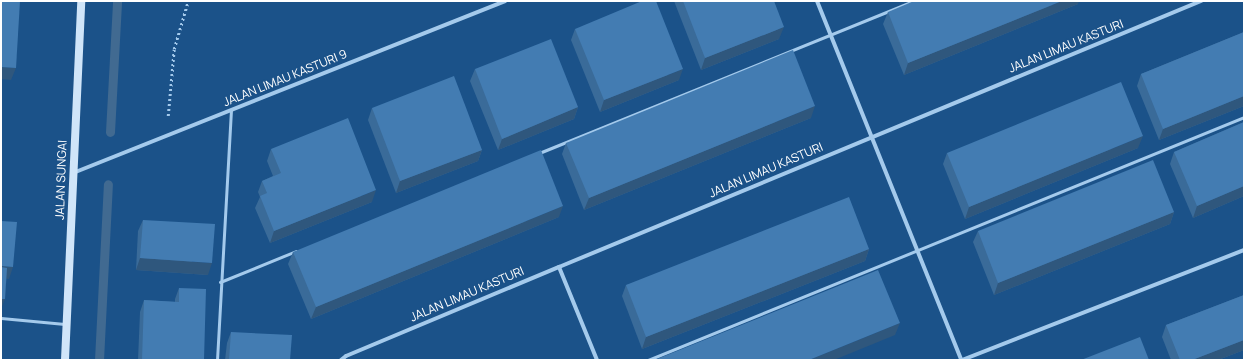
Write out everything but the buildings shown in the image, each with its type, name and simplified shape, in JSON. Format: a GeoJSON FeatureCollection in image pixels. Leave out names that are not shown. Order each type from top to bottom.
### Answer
{"type":"FeatureCollection","features":[{"type":"Feature","properties":{"kind":"street","name":"JALAN SUNGAI"},"geometry":{"type":"LineString","coordinates":[[65,360],[81,1]]}},
{"type":"Feature","properties":{"kind":"street","name":"JALAN LIMAU KASTURI 9"},"geometry":{"type":"LineString","coordinates":[[73,173],[505,1]]}},
{"type":"Feature","properties":{"kind":"street"},"geometry":{"type":"LineString","coordinates":[[818,1],[962,360],[1244,250]]}},
{"type":"Feature","properties":{"kind":"street","name":"JALAN LIMAU KASTURI"},"geometry":{"type":"LineString","coordinates":[[342,360],[346,356],[1201,1]]}},
{"type":"Feature","properties":{"kind":"street"},"geometry":{"type":"LineString","coordinates":[[559,267],[598,360]]}},
{"type":"Feature","properties":{"kind":"lane"},"geometry":{"type":"LineString","coordinates":[[537,154],[913,1]]}},
{"type":"Feature","properties":{"kind":"lane"},"geometry":{"type":"LineString","coordinates":[[217,360],[220,282],[231,110]]}},
{"type":"Feature","properties":{"kind":"lane"},"geometry":{"type":"LineString","coordinates":[[648,360],[1244,117]]}},
{"type":"Feature","properties":{"kind":"lane"},"geometry":{"type":"LineString","coordinates":[[220,282],[301,249]]}},
{"type":"Feature","properties":{"kind":"lane"},"geometry":{"type":"LineString","coordinates":[[1,318],[67,324]]}},
{"type":"Feature","properties":{"kind":"path"},"geometry":{"type":"LineString","coordinates":[[166,136],[174,49],[188,1]]}},
{"type":"Feature","properties":{"kind":"waterway"},"geometry":{"type":"LineString","coordinates":[[110,132],[117,1]]}},
{"type":"Feature","properties":{"kind":"waterway"},"geometry":{"type":"LineString","coordinates":[[99,360],[108,184]]}}]}
